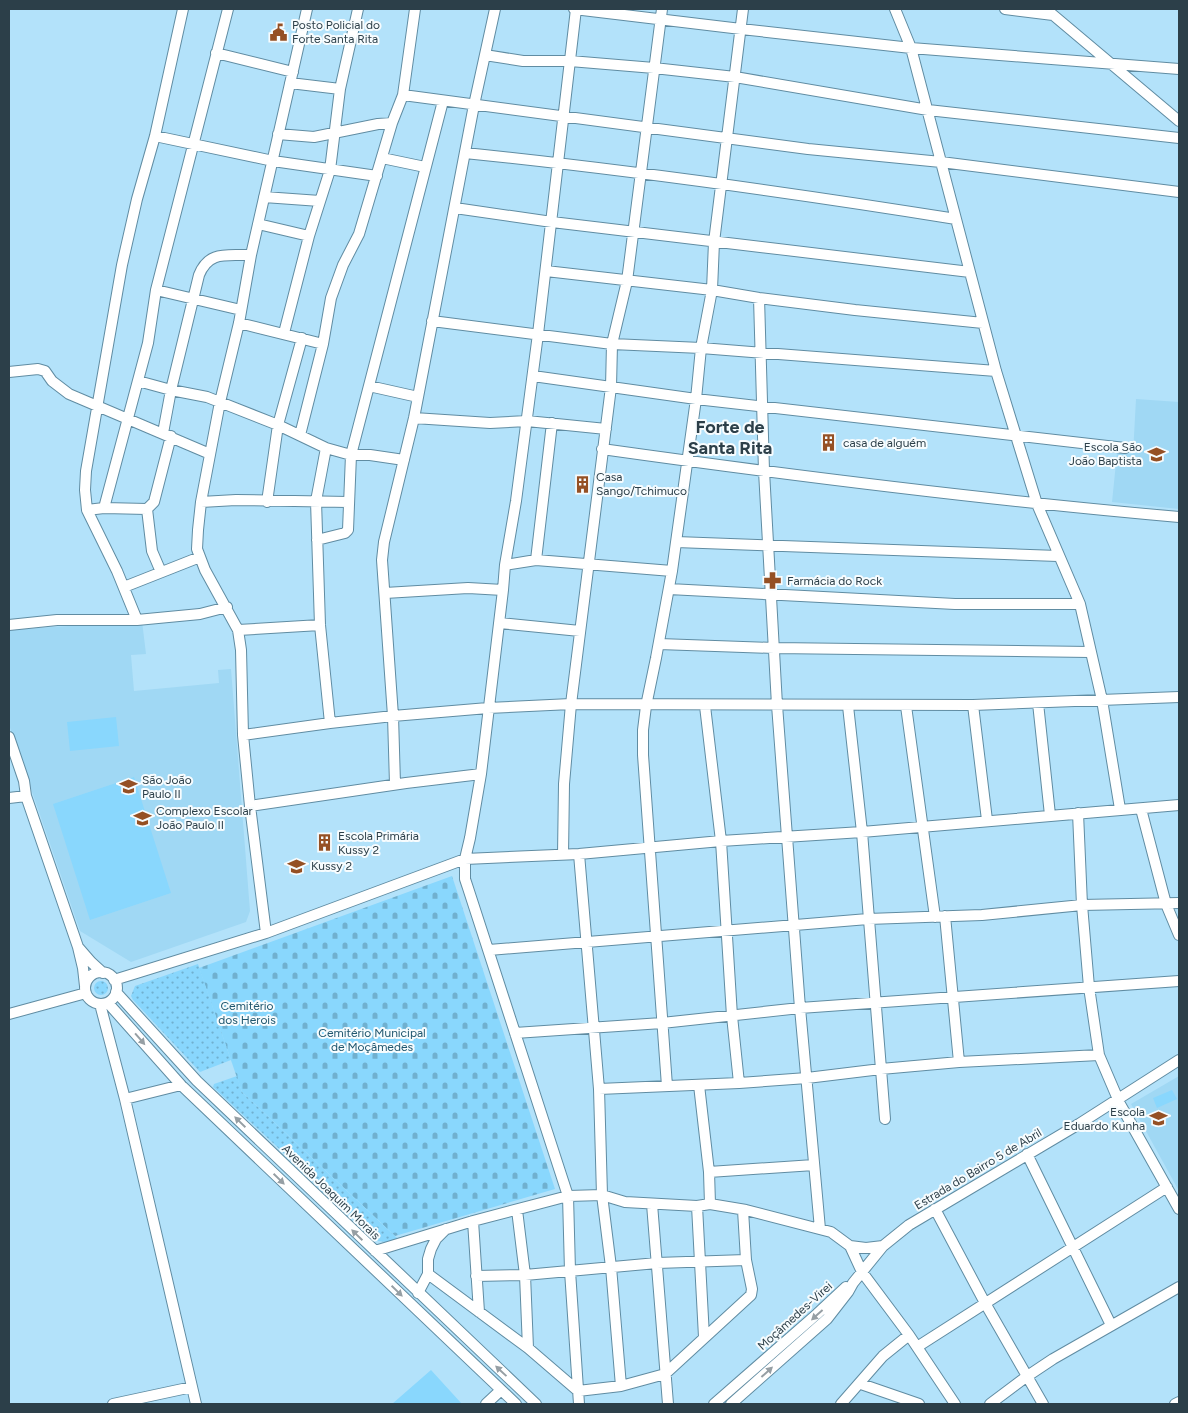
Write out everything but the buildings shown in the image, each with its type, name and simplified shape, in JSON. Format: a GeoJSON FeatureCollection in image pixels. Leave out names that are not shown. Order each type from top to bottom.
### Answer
{"type":"FeatureCollection","features":[{"type":"Feature","properties":{"kind":"street"},"geometry":{"type":"LineString","coordinates":[[137,620],[124,587],[87,510],[86,471],[122,264],[137,199],[155,136],[183,9]]}},
{"type":"Feature","properties":{"kind":"street"},"geometry":{"type":"LineString","coordinates":[[104,508],[148,342],[156,290],[228,9]]}},
{"type":"Feature","properties":{"kind":"street"},"geometry":{"type":"LineString","coordinates":[[266,933],[243,735],[241,650],[238,630],[205,570],[198,549],[198,530],[201,502],[220,402],[240,323],[250,255],[273,161],[306,9]]}},
{"type":"Feature","properties":{"kind":"street"},"geometry":{"type":"LineString","coordinates":[[284,333],[309,236],[330,170],[340,89],[358,9]]}},
{"type":"Feature","properties":{"kind":"street"},"geometry":{"type":"LineString","coordinates":[[300,436],[337,280],[342,265],[359,234],[392,123],[403,95],[415,9]]}},
{"type":"Feature","properties":{"kind":"street"},"geometry":{"type":"LineString","coordinates":[[395,784],[393,716],[382,560],[384,542],[414,418],[474,105],[495,9]]}},
{"type":"Feature","properties":{"kind":"street"},"geometry":{"type":"LineString","coordinates":[[578,1404],[570,1271],[568,1196],[465,879],[465,859],[481,774],[504,590],[505,565],[516,501],[533,376],[576,9],[661,14],[741,29],[911,48],[1179,69]]}},
{"type":"Feature","properties":{"kind":"street"},"geometry":{"type":"LineString","coordinates":[[666,1086],[643,755],[643,730],[672,571],[688,461],[701,348],[712,290],[714,242],[743,9]]}},
{"type":"Feature","properties":{"kind":"street"},"geometry":{"type":"LineString","coordinates":[[895,9],[911,48],[996,371],[1037,504],[1080,604],[1102,700],[1120,809]]}},
{"type":"Feature","properties":{"kind":"street"},"geometry":{"type":"LineString","coordinates":[[1005,9],[1049,12],[1179,121]]}},
{"type":"Feature","properties":{"kind":"street"},"geometry":{"type":"LineString","coordinates":[[563,855],[564,784],[571,704],[611,387],[612,344],[627,281],[661,14]]}},
{"type":"Feature","properties":{"kind":"street"},"geometry":{"type":"LineString","coordinates":[[216,53],[292,77],[340,89]]}},
{"type":"Feature","properties":{"kind":"street"},"geometry":{"type":"LineString","coordinates":[[485,55],[523,61],[570,61],[736,77],[928,110],[1179,138]]}},
{"type":"Feature","properties":{"kind":"street"},"geometry":{"type":"LineString","coordinates":[[403,95],[808,149],[941,162],[1179,192]]}},
{"type":"Feature","properties":{"kind":"street"},"geometry":{"type":"LineString","coordinates":[[317,540],[347,532],[351,455],[443,101]]}},
{"type":"Feature","properties":{"kind":"street"},"geometry":{"type":"LineString","coordinates":[[278,134],[314,138],[378,124],[392,123]]}},
{"type":"Feature","properties":{"kind":"street"},"geometry":{"type":"LineString","coordinates":[[155,136],[273,161],[377,176]]}},
{"type":"Feature","properties":{"kind":"street"},"geometry":{"type":"LineString","coordinates":[[465,153],[641,173],[803,195],[956,219]]}},
{"type":"Feature","properties":{"kind":"street"},"geometry":{"type":"LineString","coordinates":[[382,158],[425,167]]}},
{"type":"Feature","properties":{"kind":"street"},"geometry":{"type":"LineString","coordinates":[[264,198],[320,201]]}},
{"type":"Feature","properties":{"kind":"street"},"geometry":{"type":"LineString","coordinates":[[455,208],[552,222],[970,272]]}},
{"type":"Feature","properties":{"kind":"street"},"geometry":{"type":"LineString","coordinates":[[258,224],[309,236]]}},
{"type":"Feature","properties":{"kind":"street"},"geometry":{"type":"LineString","coordinates":[[87,510],[104,508],[147,509],[154,502],[167,434],[171,390],[199,275],[208,260],[218,256],[250,255]]}},
{"type":"Feature","properties":{"kind":"street"},"geometry":{"type":"LineString","coordinates":[[546,271],[712,290],[759,298],[983,323]]}},
{"type":"Feature","properties":{"kind":"street"},"geometry":{"type":"LineString","coordinates":[[156,290],[241,310]]}},
{"type":"Feature","properties":{"kind":"street"},"geometry":{"type":"LineString","coordinates":[[759,298],[764,471],[777,705],[800,1008],[808,1078],[820,1229]]}},
{"type":"Feature","properties":{"kind":"street"},"geometry":{"type":"LineString","coordinates":[[432,321],[612,344],[701,348],[996,371]]}},
{"type":"Feature","properties":{"kind":"street"},"geometry":{"type":"LineString","coordinates":[[240,323],[323,344]]}},
{"type":"Feature","properties":{"kind":"street"},"geometry":{"type":"LineString","coordinates":[[268,502],[278,426],[302,338]]}},
{"type":"Feature","properties":{"kind":"street"},"geometry":{"type":"LineString","coordinates":[[9,372],[38,368],[45,371],[52,381],[70,394],[210,454]]}},
{"type":"Feature","properties":{"kind":"street"},"geometry":{"type":"LineString","coordinates":[[533,376],[696,399],[1125,448]]}},
{"type":"Feature","properties":{"kind":"street"},"geometry":{"type":"LineString","coordinates":[[138,381],[207,397],[326,448],[351,455],[370,455],[404,460]]}},
{"type":"Feature","properties":{"kind":"street"},"geometry":{"type":"LineString","coordinates":[[370,386],[418,397]]}},
{"type":"Feature","properties":{"kind":"street"},"geometry":{"type":"LineString","coordinates":[[414,418],[490,423],[526,421],[606,429]]}},
{"type":"Feature","properties":{"kind":"street"},"geometry":{"type":"LineString","coordinates":[[536,560],[552,423]]}},
{"type":"Feature","properties":{"kind":"street"},"geometry":{"type":"LineString","coordinates":[[326,448],[316,501],[320,625],[330,723]]}},
{"type":"Feature","properties":{"kind":"street"},"geometry":{"type":"LineString","coordinates":[[602,450],[1037,504],[1179,516]]}},
{"type":"Feature","properties":{"kind":"street"},"geometry":{"type":"LineString","coordinates":[[201,502],[236,500],[348,502]]}},
{"type":"Feature","properties":{"kind":"street"},"geometry":{"type":"LineString","coordinates":[[147,509],[152,551],[161,572]]}},
{"type":"Feature","properties":{"kind":"street"},"geometry":{"type":"LineString","coordinates":[[676,542],[1058,556]]}},
{"type":"Feature","properties":{"kind":"street"},"geometry":{"type":"LineString","coordinates":[[124,587],[200,557]]}},
{"type":"Feature","properties":{"kind":"street"},"geometry":{"type":"LineString","coordinates":[[505,565],[536,560],[672,571]]}},
{"type":"Feature","properties":{"kind":"street"},"geometry":{"type":"LineString","coordinates":[[384,593],[468,588],[504,590]]}},
{"type":"Feature","properties":{"kind":"street"},"geometry":{"type":"LineString","coordinates":[[669,589],[955,604],[1080,604]]}},
{"type":"Feature","properties":{"kind":"street"},"geometry":{"type":"LineString","coordinates":[[9,625],[57,620],[137,620],[200,614],[227,607]]}},
{"type":"Feature","properties":{"kind":"street"},"geometry":{"type":"LineString","coordinates":[[499,622],[580,631]]}},
{"type":"Feature","properties":{"kind":"street"},"geometry":{"type":"LineString","coordinates":[[238,630],[320,625]]}},
{"type":"Feature","properties":{"kind":"street"},"geometry":{"type":"LineString","coordinates":[[659,644],[774,648],[1090,652]]}},
{"type":"Feature","properties":{"kind":"street"},"geometry":{"type":"LineString","coordinates":[[243,735],[393,716],[488,708],[571,704],[646,706],[973,706],[1179,697]]}},
{"type":"Feature","properties":{"kind":"street"},"geometry":{"type":"LineString","coordinates":[[1038,703],[1050,815]]}},
{"type":"Feature","properties":{"kind":"street"},"geometry":{"type":"LineString","coordinates":[[705,706],[721,841],[732,1016],[739,1083]]}},
{"type":"Feature","properties":{"kind":"street"},"geometry":{"type":"LineString","coordinates":[[848,706],[862,832],[885,1119]]}},
{"type":"Feature","properties":{"kind":"street"},"geometry":{"type":"LineString","coordinates":[[906,706],[922,826],[954,998],[959,1062]]}},
{"type":"Feature","properties":{"kind":"street"},"geometry":{"type":"LineString","coordinates":[[973,706],[987,820]]}},
{"type":"Feature","properties":{"kind":"street"},"geometry":{"type":"LineString","coordinates":[[9,737],[24,782],[26,796],[78,947],[83,968],[85,990],[91,1001],[104,1003],[181,1085],[516,1404]]}},
{"type":"Feature","properties":{"kind":"street"},"geometry":{"type":"LineString","coordinates":[[250,806],[395,784],[481,774]]}},
{"type":"Feature","properties":{"kind":"street"},"geometry":{"type":"LineString","coordinates":[[9,798],[26,796]]}},
{"type":"Feature","properties":{"kind":"street"},"geometry":{"type":"LineString","coordinates":[[114,980],[266,933],[465,859],[579,854],[1179,805]]}},
{"type":"Feature","properties":{"kind":"street"},"geometry":{"type":"LineString","coordinates":[[1141,809],[1166,904],[1179,935]]}},
{"type":"Feature","properties":{"kind":"street"},"geometry":{"type":"LineString","coordinates":[[1078,813],[1082,905],[1089,987],[1099,1055],[1117,1099],[1179,1209]]}},
{"type":"Feature","properties":{"kind":"street"},"geometry":{"type":"LineString","coordinates":[[579,854],[598,1089],[602,1195],[611,1266],[621,1386]]}},
{"type":"Feature","properties":{"kind":"street"},"geometry":{"type":"LineString","coordinates":[[489,950],[868,919],[982,915],[1082,905],[1179,903]]}},
{"type":"Feature","properties":{"kind":"street"},"geometry":{"type":"LineString","coordinates":[[78,947],[91,962],[114,980],[116,992],[104,1003]]}},
{"type":"Feature","properties":{"kind":"street"},"geometry":{"type":"LineString","coordinates":[[85,990],[89,978],[93,974],[103,973]]}},
{"type":"Feature","properties":{"kind":"street"},"geometry":{"type":"LineString","coordinates":[[515,1033],[662,1023],[800,1008],[1179,981]]}},
{"type":"Feature","properties":{"kind":"street"},"geometry":{"type":"LineString","coordinates":[[9,1014],[85,990]]}},
{"type":"Feature","properties":{"kind":"street","name":"Avenida Joaquim Morais"},"geometry":{"type":"LineString","coordinates":[[116,992],[197,1081],[536,1404]]}},
{"type":"Feature","properties":{"kind":"street"},"geometry":{"type":"LineString","coordinates":[[104,1003],[124,1099],[196,1404]]}},
{"type":"Feature","properties":{"kind":"street"},"geometry":{"type":"LineString","coordinates":[[598,1089],[739,1083],[808,1078],[959,1062],[1099,1055]]}},
{"type":"Feature","properties":{"kind":"street","name":"Estrada do Bairro 5 de Abril"},"geometry":{"type":"LineString","coordinates":[[853,1283],[883,1246],[909,1225],[1079,1124],[1179,1060]]}},
{"type":"Feature","properties":{"kind":"street"},"geometry":{"type":"LineString","coordinates":[[124,1099],[181,1085]]}},
{"type":"Feature","properties":{"kind":"street"},"geometry":{"type":"LineString","coordinates":[[699,1085],[709,1172],[710,1204]]}},
{"type":"Feature","properties":{"kind":"street"},"geometry":{"type":"LineString","coordinates":[[1027,1154],[1111,1326]]}},
{"type":"Feature","properties":{"kind":"street"},"geometry":{"type":"LineString","coordinates":[[709,1172],[814,1165]]}},
{"type":"Feature","properties":{"kind":"street"},"geometry":{"type":"LineString","coordinates":[[917,1346],[1167,1187]]}},
{"type":"Feature","properties":{"kind":"street"},"geometry":{"type":"LineString","coordinates":[[375,1251],[447,1228],[568,1196],[602,1195],[625,1202],[652,1204],[697,1206],[710,1204],[743,1210],[832,1232],[850,1246],[862,1272],[917,1346],[955,1404]]}},
{"type":"Feature","properties":{"kind":"street"},"geometry":{"type":"LineString","coordinates":[[652,1204],[668,1404]]}},
{"type":"Feature","properties":{"kind":"street"},"geometry":{"type":"LineString","coordinates":[[697,1206],[704,1337]]}},
{"type":"Feature","properties":{"kind":"street"},"geometry":{"type":"LineString","coordinates":[[935,1209],[984,1303],[1043,1404]]}},
{"type":"Feature","properties":{"kind":"street"},"geometry":{"type":"LineString","coordinates":[[517,1210],[525,1275],[528,1348]]}},
{"type":"Feature","properties":{"kind":"street"},"geometry":{"type":"LineString","coordinates":[[428,1274],[528,1348],[578,1391],[621,1386],[665,1374],[751,1295],[752,1289],[746,1260],[743,1210]]}},
{"type":"Feature","properties":{"kind":"street"},"geometry":{"type":"LineString","coordinates":[[473,1221],[480,1312]]}},
{"type":"Feature","properties":{"kind":"street"},"geometry":{"type":"LineString","coordinates":[[418,1293],[428,1274],[428,1259],[431,1249],[436,1239],[447,1228]]}},
{"type":"Feature","properties":{"kind":"street"},"geometry":{"type":"LineString","coordinates":[[850,1246],[866,1248],[883,1246]]}},
{"type":"Feature","properties":{"kind":"street"},"geometry":{"type":"LineString","coordinates":[[476,1276],[525,1275],[657,1263],[746,1260]]}},
{"type":"Feature","properties":{"kind":"street","name":"Moçâmedes-Virei"},"geometry":{"type":"LineString","coordinates":[[714,1404],[818,1314],[843,1288],[853,1283]]}},
{"type":"Feature","properties":{"kind":"street","name":"Moçâmedes-Virei"},"geometry":{"type":"LineString","coordinates":[[731,1404],[827,1319],[853,1283]]}},
{"type":"Feature","properties":{"kind":"street"},"geometry":{"type":"LineString","coordinates":[[990,1404],[1026,1377],[1179,1287]]}},
{"type":"Feature","properties":{"kind":"street"},"geometry":{"type":"LineString","coordinates":[[841,1404],[861,1384],[884,1356],[909,1335]]}},
{"type":"Feature","properties":{"kind":"street"},"geometry":{"type":"LineString","coordinates":[[861,1384],[919,1404]]}},
{"type":"Feature","properties":{"kind":"street"},"geometry":{"type":"LineString","coordinates":[[113,1404],[192,1387]]}},
{"type":"Feature","properties":{"kind":"street"},"geometry":{"type":"LineString","coordinates":[[486,1404],[500,1390]]}},
{"type":"Feature","properties":{"kind":"street"},"geometry":{"type":"LineString","coordinates":[[1175,1404],[1179,1402]]}},
{"type":"Feature","properties":{"kind":"shaded area","name":"Escola São João Baptista"},"geometry":{"type":"Polygon","coordinates":[[[1136,399],[1179,402],[1179,509],[1112,502],[1117,453],[1133,454],[1136,399]]]}},
{"type":"Feature","properties":{"kind":"shaded area","name":"Complexo Escolar João Paulo II"},"geometry":{"type":"Polygon","coordinates":[[[142,621],[146,654],[131,655],[134,691],[219,683],[218,670],[231,669],[250,911],[246,922],[131,962],[80,931],[9,725],[9,630],[142,621]]]}},
{"type":"Feature","properties":{"kind":"shaded area","name":"Escola Eduardo Kunha"},"geometry":{"type":"Polygon","coordinates":[[[1179,1076],[1179,1191],[1131,1104],[1179,1076]]]}},
{"type":"Feature","properties":{"kind":"green space"},"geometry":{"type":"Polygon","coordinates":[[[116,717],[119,746],[70,751],[67,722],[116,717]]]}},
{"type":"Feature","properties":{"kind":"green space"},"geometry":{"type":"Polygon","coordinates":[[[134,777],[171,893],[90,920],[53,804],[134,777]]]}},
{"type":"Feature","properties":{"kind":"green space","name":"Cemitério Municipal de Moçâmedes"},"geometry":{"type":"Polygon","coordinates":[[[452,876],[555,1189],[395,1236],[242,1092],[199,968],[452,876]]]}},
{"type":"Feature","properties":{"kind":"green space"},"geometry":{"type":"Polygon","coordinates":[[[198,964],[231,1060],[200,1072],[131,996],[135,986],[198,964]]]}},
{"type":"Feature","properties":{"kind":"green space"},"geometry":{"type":"Polygon","coordinates":[[[98,981],[104,981],[108,988],[104,995],[98,995],[94,991],[94,985],[98,981]]]}},
{"type":"Feature","properties":{"kind":"green space"},"geometry":{"type":"Polygon","coordinates":[[[237,1076],[242,1092],[398,1239],[386,1242],[378,1241],[213,1087],[214,1084],[237,1076]]]}},
{"type":"Feature","properties":{"kind":"green space"},"geometry":{"type":"Polygon","coordinates":[[[1172,1090],[1177,1099],[1157,1108],[1153,1098],[1172,1090]]]}},
{"type":"Feature","properties":{"kind":"green space"},"geometry":{"type":"Polygon","coordinates":[[[431,1370],[462,1404],[392,1404],[431,1370]]]}},
{"type":"Feature","properties":{"kind":"place","name":"Posto Policial do Forte Santa Rita"},"geometry":{"type":"Point","coordinates":[278,32]}},
{"type":"Feature","properties":{"kind":"place","name":"casa de alguém"},"geometry":{"type":"Point","coordinates":[829,443]}},
{"type":"Feature","properties":{"kind":"place","name":"Escola São João Baptista"},"geometry":{"type":"Point","coordinates":[1156,454]}},
{"type":"Feature","properties":{"kind":"place","name":"Casa Sango/Tchimuco"},"geometry":{"type":"Point","coordinates":[582,484]}},
{"type":"Feature","properties":{"kind":"place","name":"Farmácia do Rock"},"geometry":{"type":"Point","coordinates":[773,581]}},
{"type":"Feature","properties":{"kind":"place","name":"São João Paulo II"},"geometry":{"type":"Point","coordinates":[128,787]}},
{"type":"Feature","properties":{"kind":"place","name":"Complexo Escolar João Paulo II"},"geometry":{"type":"Point","coordinates":[142,818]}},
{"type":"Feature","properties":{"kind":"place","name":"Escola Primária Kussy 2"},"geometry":{"type":"Point","coordinates":[324,843]}},
{"type":"Feature","properties":{"kind":"place","name":"Kussy 2"},"geometry":{"type":"Point","coordinates":[297,866]}},
{"type":"Feature","properties":{"kind":"place","name":"Escola Eduardo Kunha"},"geometry":{"type":"Point","coordinates":[1159,1119]}},
{"type":"Feature","properties":{"kind":"district","name":"Forte de Santa Rita"},"geometry":{"type":"Point","coordinates":[730,437]}},
{"type":"Feature","properties":{"kind":"park label","name":"Cemitério dos Herois"},"geometry":{"type":"Point","coordinates":[247,1013]}}]}
